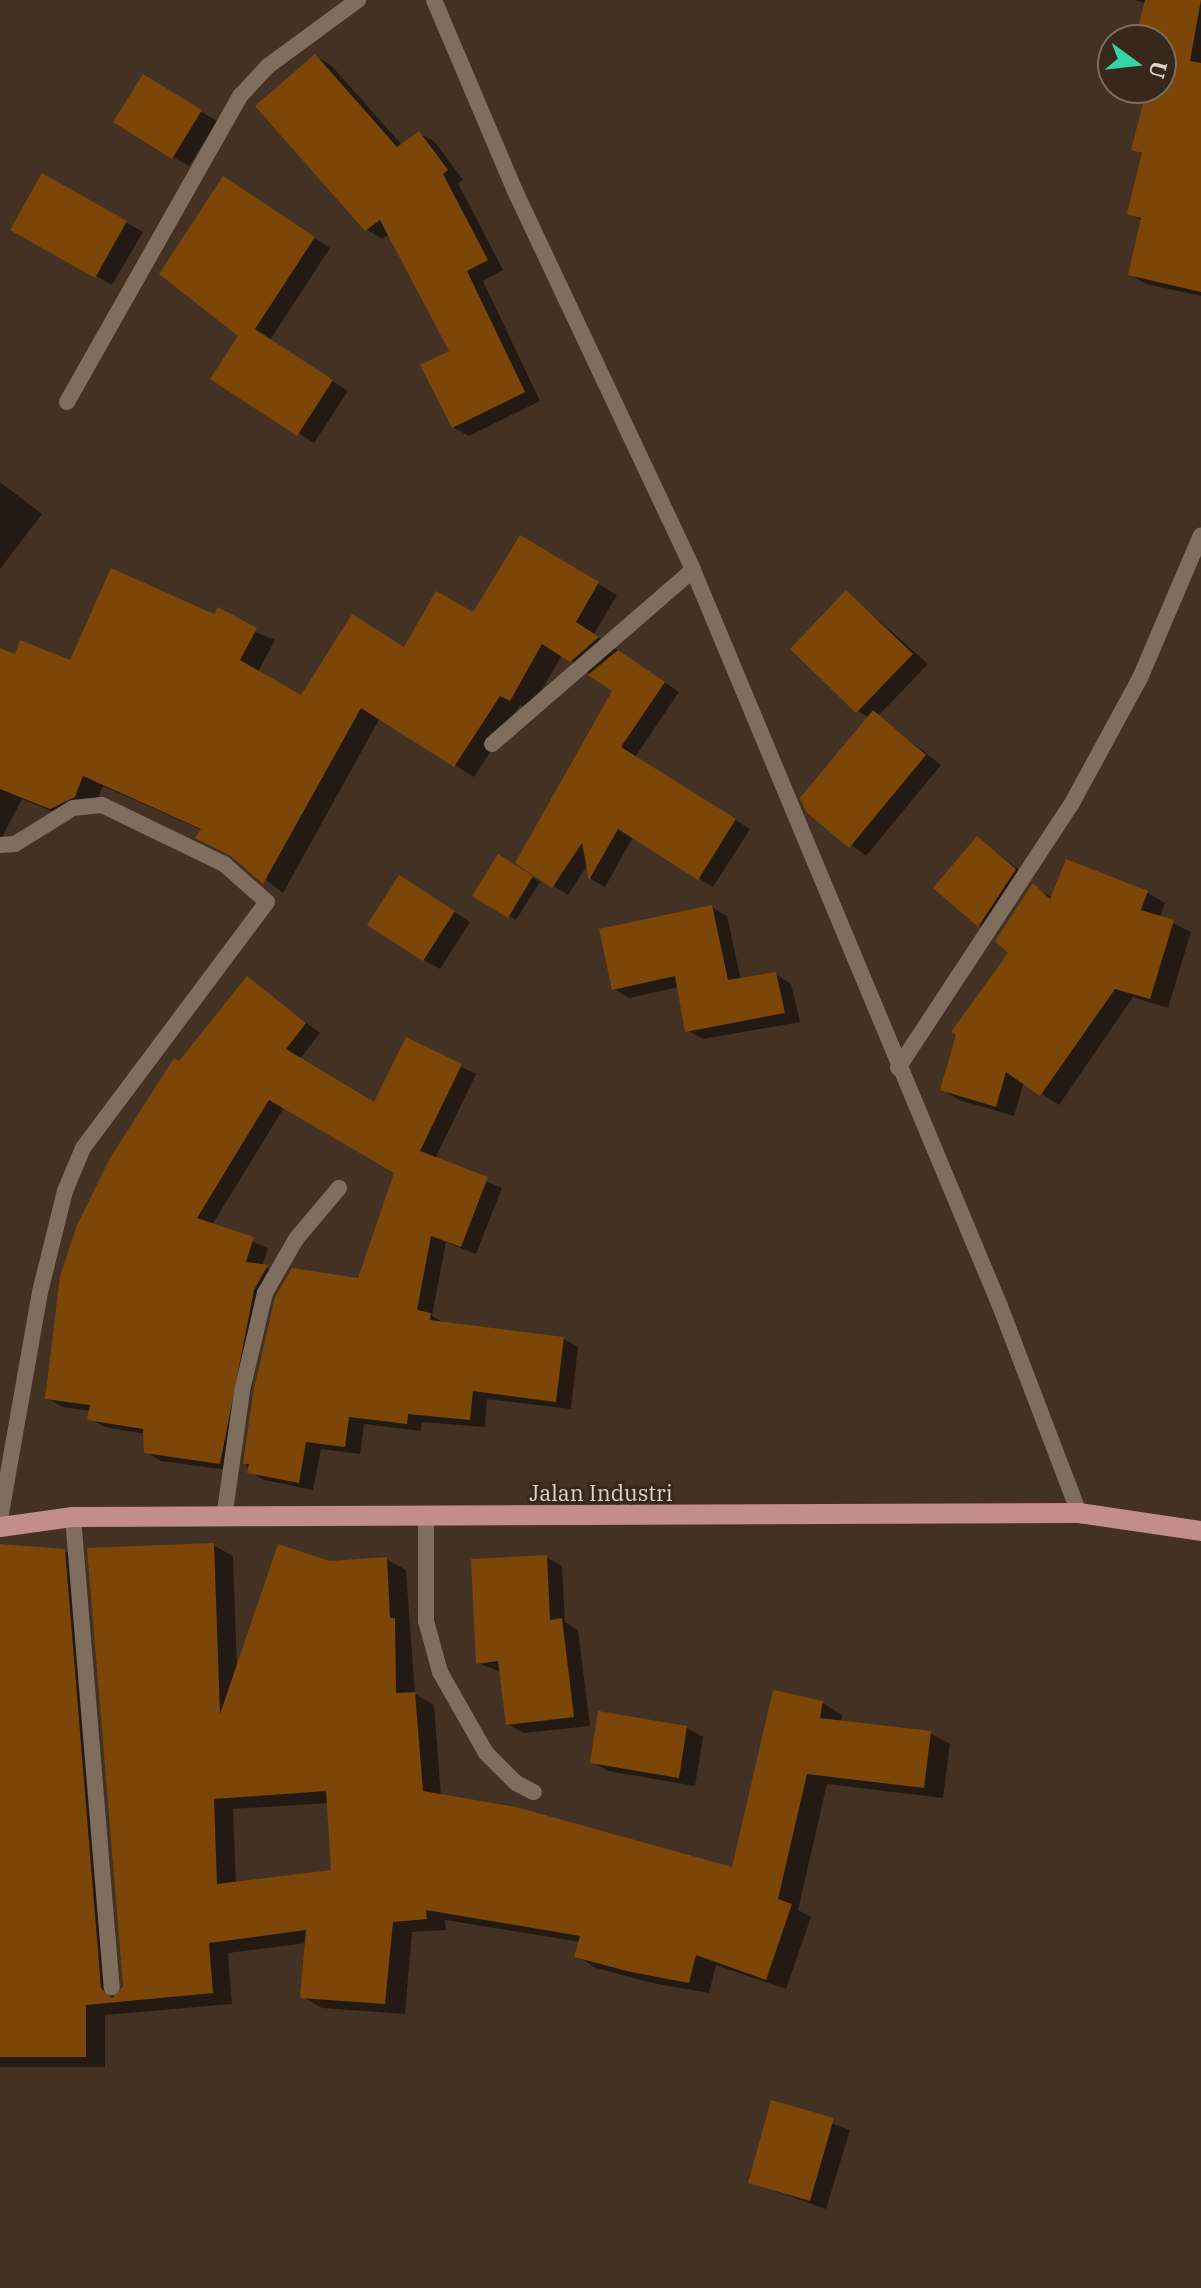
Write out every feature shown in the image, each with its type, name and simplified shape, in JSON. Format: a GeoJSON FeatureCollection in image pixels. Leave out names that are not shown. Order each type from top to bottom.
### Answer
{"type":"FeatureCollection","features":[{"type":"Feature","properties":{"kind":"main road","name":"Jalan Industri"},"geometry":{"type":"LineString","coordinates":[[0,1527],[73,1517],[426,1518],[1079,1513],[1201,1531]]}},
{"type":"Feature","properties":{"kind":"street"},"geometry":{"type":"LineString","coordinates":[[67,402],[241,95],[268,66],[358,0]]}},
{"type":"Feature","properties":{"kind":"street"},"geometry":{"type":"LineString","coordinates":[[434,0],[515,191],[693,570],[898,1068],[1000,1306],[1079,1513]]}},
{"type":"Feature","properties":{"kind":"street"},"geometry":{"type":"LineString","coordinates":[[898,1068],[1071,805],[1140,678],[1201,535]]}},
{"type":"Feature","properties":{"kind":"street"},"geometry":{"type":"LineString","coordinates":[[492,744],[693,570]]}},
{"type":"Feature","properties":{"kind":"street"},"geometry":{"type":"LineString","coordinates":[[0,845],[15,844],[73,808],[102,805],[224,864],[267,902],[83,1148],[65,1191],[40,1292],[0,1519]]}},
{"type":"Feature","properties":{"kind":"street"},"geometry":{"type":"LineString","coordinates":[[224,1518],[242,1391],[265,1293],[296,1239],[339,1188]]}},
{"type":"Feature","properties":{"kind":"street"},"geometry":{"type":"LineString","coordinates":[[73,1517],[112,1987]]}},
{"type":"Feature","properties":{"kind":"street"},"geometry":{"type":"LineString","coordinates":[[426,1518],[426,1621],[440,1672],[486,1753],[516,1783],[534,1792]]}},
{"type":"Feature","properties":{"kind":"building"},"geometry":{"type":"Polygon","coordinates":[[[1145,0],[1201,0],[1190,61],[1201,63],[1201,292],[1128,275],[1141,218],[1127,214],[1142,153],[1131,150],[1143,104],[1177,104],[1177,24],[1139,24],[1145,0]]]}},
{"type":"Feature","properties":{"kind":"building"},"geometry":{"type":"Polygon","coordinates":[[[315,54],[397,147],[419,131],[448,170],[443,174],[488,260],[467,271],[525,392],[452,428],[420,365],[449,351],[380,220],[365,231],[255,106],[315,54]]]}},
{"type":"Feature","properties":{"kind":"building"},"geometry":{"type":"Polygon","coordinates":[[[143,74],[202,110],[172,159],[113,122],[143,74]]]}},
{"type":"Feature","properties":{"kind":"building"},"geometry":{"type":"Polygon","coordinates":[[[42,173],[127,221],[95,278],[10,230],[42,173]]]}},
{"type":"Feature","properties":{"kind":"building"},"geometry":{"type":"Polygon","coordinates":[[[223,176],[315,237],[255,329],[333,380],[297,436],[210,379],[238,336],[159,274],[223,176]]]}},
{"type":"Feature","properties":{"kind":"building"},"geometry":{"type":"Polygon","coordinates":[[[520,535],[599,582],[576,622],[599,637],[570,662],[542,644],[510,701],[500,696],[454,767],[361,708],[263,884],[231,856],[195,838],[201,829],[83,776],[75,797],[50,809],[0,789],[0,648],[15,654],[20,640],[70,660],[111,568],[214,614],[218,607],[257,628],[240,660],[301,695],[352,614],[404,647],[436,591],[473,612],[520,535]]]}},
{"type":"Feature","properties":{"kind":"building"},"geometry":{"type":"Polygon","coordinates":[[[846,590],[913,654],[856,713],[790,649],[846,590]]]}},
{"type":"Feature","properties":{"kind":"building"},"geometry":{"type":"Polygon","coordinates":[[[618,650],[665,682],[621,747],[736,819],[698,880],[618,829],[589,880],[582,843],[552,888],[515,863],[612,691],[588,675],[618,650]]]}},
{"type":"Feature","properties":{"kind":"building"},"geometry":{"type":"Polygon","coordinates":[[[873,710],[926,755],[849,848],[806,812],[800,798],[873,710]]]}},
{"type":"Feature","properties":{"kind":"building"},"geometry":{"type":"Polygon","coordinates":[[[977,836],[1016,869],[978,927],[933,888],[977,836]]]}},
{"type":"Feature","properties":{"kind":"building"},"geometry":{"type":"Polygon","coordinates":[[[498,854],[533,876],[508,918],[472,896],[498,854]]]}},
{"type":"Feature","properties":{"kind":"building"},"geometry":{"type":"Polygon","coordinates":[[[1066,859],[1148,891],[1141,910],[1174,920],[1150,999],[1115,989],[1040,1096],[1006,1072],[996,1107],[940,1090],[956,1035],[951,1032],[1008,953],[995,941],[1033,883],[1050,899],[1066,859]]]}},
{"type":"Feature","properties":{"kind":"building"},"geometry":{"type":"Polygon","coordinates":[[[399,875],[455,911],[423,961],[367,925],[399,875]]]}},
{"type":"Feature","properties":{"kind":"building"},"geometry":{"type":"Polygon","coordinates":[[[712,905],[728,980],[776,972],[785,1013],[685,1032],[675,976],[612,990],[599,929],[712,905]]]}},
{"type":"Feature","properties":{"kind":"building"},"geometry":{"type":"Polygon","coordinates":[[[247,976],[306,1023],[286,1049],[374,1102],[406,1037],[462,1064],[420,1151],[488,1177],[461,1247],[431,1236],[417,1310],[431,1313],[430,1320],[564,1337],[556,1402],[473,1391],[470,1420],[408,1414],[407,1424],[349,1417],[345,1447],[306,1442],[299,1483],[247,1473],[249,1464],[243,1464],[253,1393],[275,1297],[292,1268],[358,1278],[394,1173],[269,1100],[197,1218],[254,1237],[246,1262],[268,1265],[254,1290],[220,1464],[144,1453],[143,1429],[87,1420],[90,1405],[45,1399],[60,1276],[77,1225],[110,1158],[174,1058],[179,1061],[247,976]]]}},
{"type":"Feature","properties":{"kind":"building"},"geometry":{"type":"Polygon","coordinates":[[[214,1543],[220,1714],[278,1544],[330,1561],[387,1557],[390,1618],[395,1618],[396,1693],[415,1692],[423,1791],[516,1807],[732,1867],[773,1690],[823,1701],[820,1718],[931,1731],[924,1788],[807,1774],[778,1899],[792,1904],[766,1980],[696,1955],[689,1983],[631,1972],[574,1957],[580,1936],[426,1910],[427,1919],[393,1922],[385,2004],[300,1998],[306,1930],[209,1943],[213,1993],[86,2005],[86,2057],[0,2057],[0,1544],[65,1549],[101,1988],[112,1998],[123,1986],[87,1548],[214,1543]],[[326,1791],[214,1799],[217,1884],[331,1870],[326,1791]]]}},
{"type":"Feature","properties":{"kind":"building"},"geometry":{"type":"Polygon","coordinates":[[[547,1555],[550,1620],[562,1618],[574,1717],[506,1725],[498,1661],[476,1664],[471,1559],[547,1555]]]}},
{"type":"Feature","properties":{"kind":"building"},"geometry":{"type":"Polygon","coordinates":[[[598,1711],[687,1726],[679,1778],[590,1763],[598,1711]]]}},
{"type":"Feature","properties":{"kind":"building"},"geometry":{"type":"Polygon","coordinates":[[[771,2100],[834,2118],[810,2201],[748,2183],[771,2100]]]}}]}
